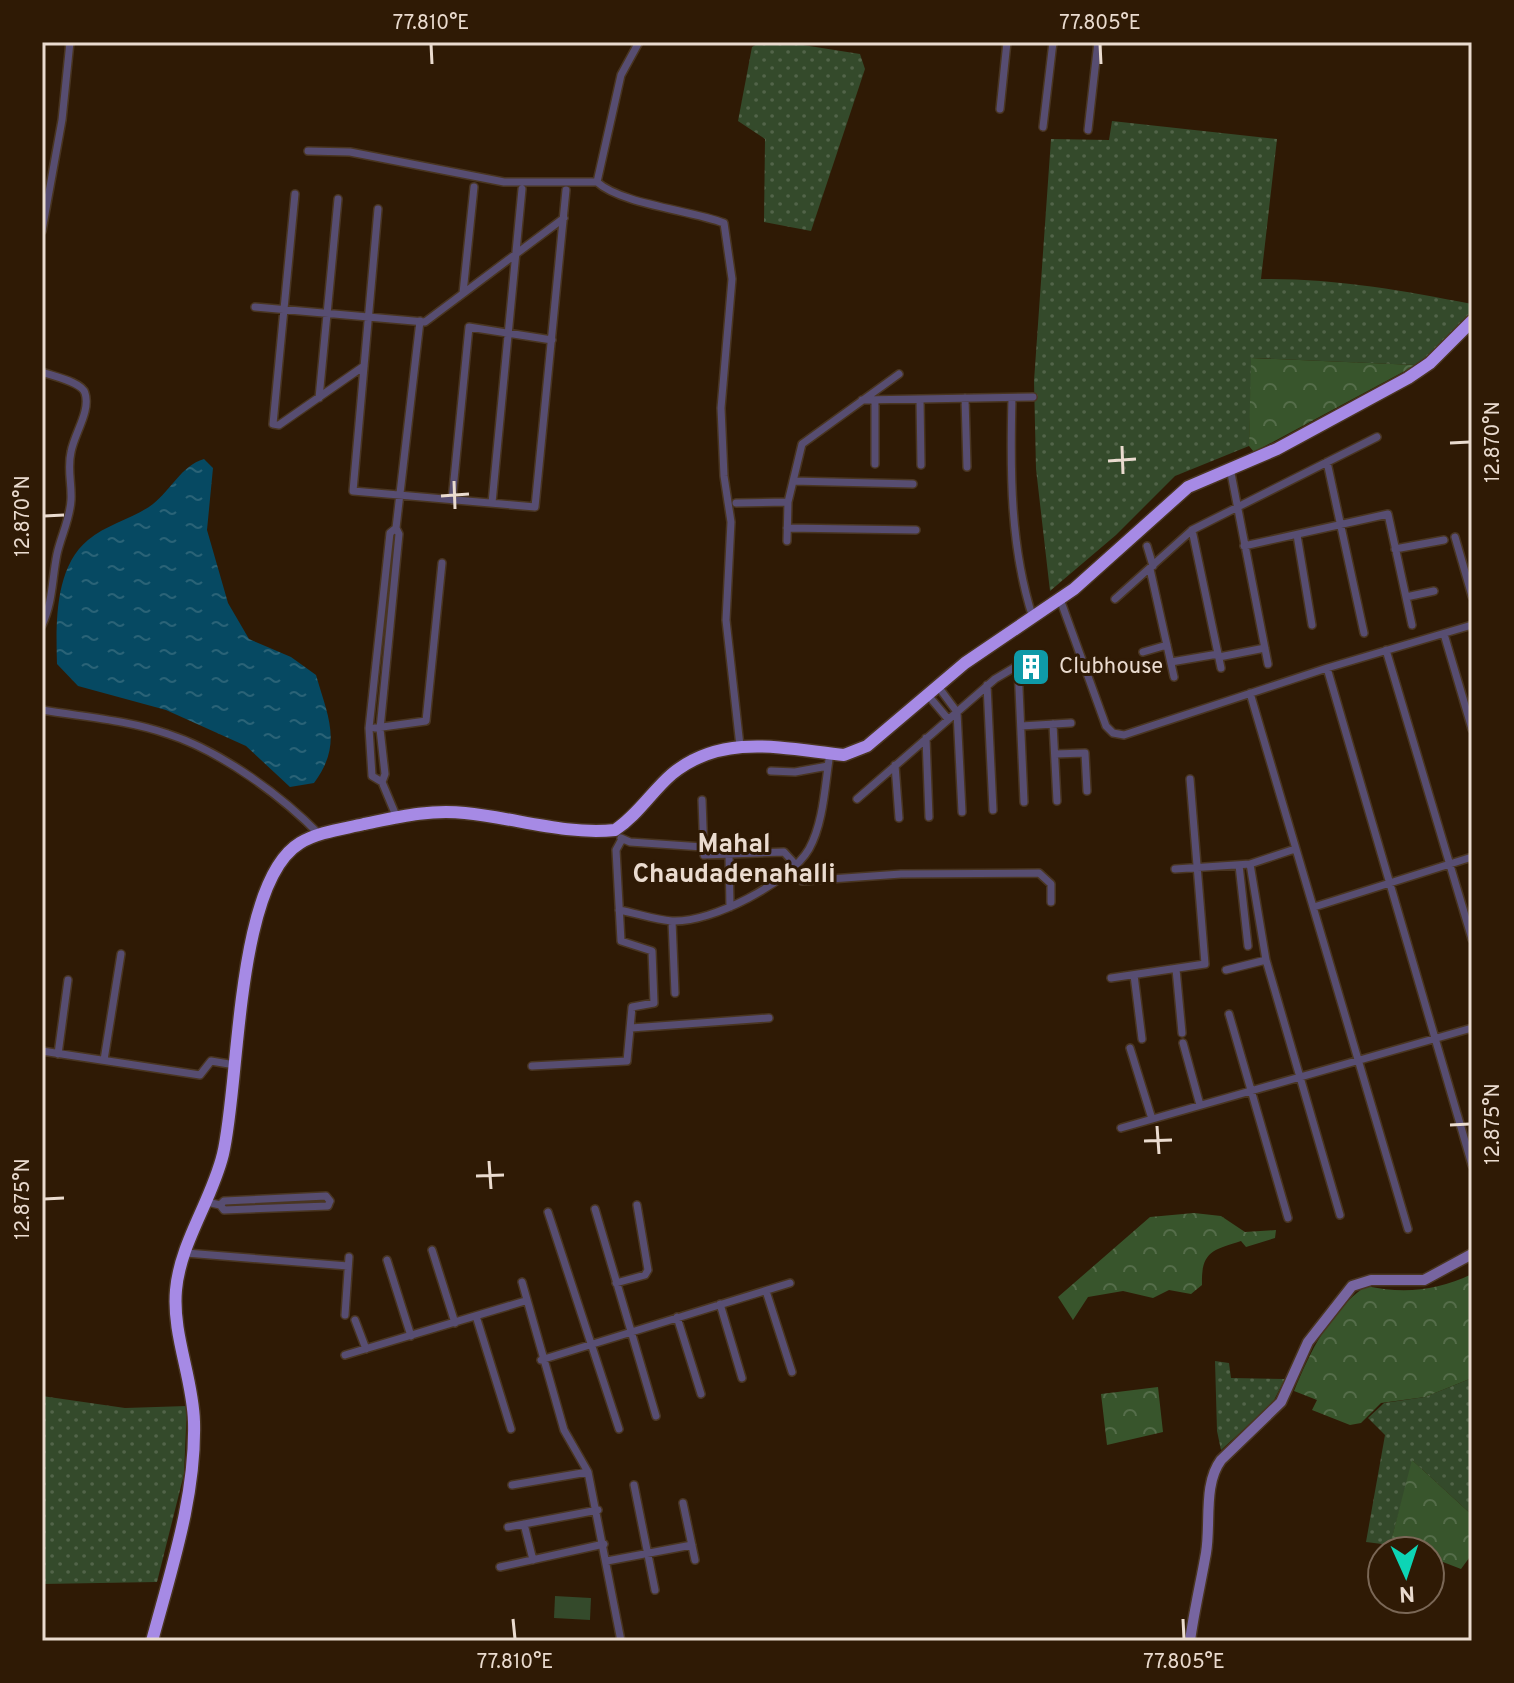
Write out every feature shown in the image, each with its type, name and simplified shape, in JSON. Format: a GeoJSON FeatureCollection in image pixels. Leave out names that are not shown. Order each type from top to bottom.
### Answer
{"type":"FeatureCollection","features":[{"type":"Feature","properties":{"kind":"highway"},"geometry":{"type":"LineString","coordinates":[[152,1641],[193,1473],[194,1418],[176,1312],[179,1270],[214,1204],[224,1153],[247,965],[265,896],[278,865],[288,853],[300,843],[320,835],[421,813],[462,812],[573,831],[618,835],[676,771],[740,746],[760,745],[829,760],[867,746],[932,690],[1060,599],[1188,487],[1277,449],[1408,378],[1430,363],[1472,321]]}},
{"type":"Feature","properties":{"kind":"street"},"geometry":{"type":"LineString","coordinates":[[42,231],[62,120],[70,42]]}},
{"type":"Feature","properties":{"kind":"street"},"geometry":{"type":"LineString","coordinates":[[597,182],[621,75],[639,42]]}},
{"type":"Feature","properties":{"kind":"street"},"geometry":{"type":"LineString","coordinates":[[1000,109],[1007,42]]}},
{"type":"Feature","properties":{"kind":"street"},"geometry":{"type":"LineString","coordinates":[[1043,127],[1053,42]]}},
{"type":"Feature","properties":{"kind":"street"},"geometry":{"type":"LineString","coordinates":[[1088,130],[1098,42]]}},
{"type":"Feature","properties":{"kind":"street"},"geometry":{"type":"LineString","coordinates":[[308,151],[350,152],[504,182],[597,182],[609,193],[724,223],[732,279],[721,408],[724,476],[731,522],[726,620],[740,746]]}},
{"type":"Feature","properties":{"kind":"street"},"geometry":{"type":"LineString","coordinates":[[463,293],[474,187]]}},
{"type":"Feature","properties":{"kind":"street"},"geometry":{"type":"LineString","coordinates":[[492,503],[522,189]]}},
{"type":"Feature","properties":{"kind":"street"},"geometry":{"type":"LineString","coordinates":[[378,209],[353,491],[535,507],[566,190]]}},
{"type":"Feature","properties":{"kind":"street"},"geometry":{"type":"LineString","coordinates":[[295,194],[273,424],[279,425],[364,366]]}},
{"type":"Feature","properties":{"kind":"street"},"geometry":{"type":"LineString","coordinates":[[319,398],[338,199]]}},
{"type":"Feature","properties":{"kind":"street"},"geometry":{"type":"LineString","coordinates":[[255,307],[425,322],[564,218]]}},
{"type":"Feature","properties":{"kind":"street"},"geometry":{"type":"LineString","coordinates":[[382,782],[385,774],[380,729],[399,534],[396,528],[420,321]]}},
{"type":"Feature","properties":{"kind":"street"},"geometry":{"type":"LineString","coordinates":[[452,500],[469,327],[552,340]]}},
{"type":"Feature","properties":{"kind":"street"},"geometry":{"type":"LineString","coordinates":[[42,372],[82,387],[86,394],[67,474],[71,499],[57,553],[50,608],[42,625]]}},
{"type":"Feature","properties":{"kind":"street"},"geometry":{"type":"LineString","coordinates":[[787,541],[788,502],[802,444],[899,374]]}},
{"type":"Feature","properties":{"kind":"street"},"geometry":{"type":"LineString","coordinates":[[860,400],[1033,397]]}},
{"type":"Feature","properties":{"kind":"street"},"geometry":{"type":"LineString","coordinates":[[965,398],[967,467]]}},
{"type":"Feature","properties":{"kind":"street"},"geometry":{"type":"LineString","coordinates":[[1012,398],[1013,507],[1023,587],[1033,618]]}},
{"type":"Feature","properties":{"kind":"street"},"geometry":{"type":"LineString","coordinates":[[920,399],[921,465]]}},
{"type":"Feature","properties":{"kind":"street"},"geometry":{"type":"LineString","coordinates":[[875,400],[875,464]]}},
{"type":"Feature","properties":{"kind":"street"},"geometry":{"type":"LineString","coordinates":[[1115,599],[1192,530],[1377,437]]}},
{"type":"Feature","properties":{"kind":"street"},"geometry":{"type":"LineString","coordinates":[[1327,462],[1364,633]]}},
{"type":"Feature","properties":{"kind":"street"},"geometry":{"type":"LineString","coordinates":[[1230,468],[1268,664]]}},
{"type":"Feature","properties":{"kind":"street"},"geometry":{"type":"LineString","coordinates":[[793,481],[913,484]]}},
{"type":"Feature","properties":{"kind":"street"},"geometry":{"type":"LineString","coordinates":[[736,503],[788,502]]}},
{"type":"Feature","properties":{"kind":"street"},"geometry":{"type":"LineString","coordinates":[[1244,546],[1388,514],[1412,625]]}},
{"type":"Feature","properties":{"kind":"street"},"geometry":{"type":"LineString","coordinates":[[396,528],[390,533],[369,728],[372,776],[382,782],[397,818]]}},
{"type":"Feature","properties":{"kind":"street"},"geometry":{"type":"LineString","coordinates":[[787,528],[916,530]]}},
{"type":"Feature","properties":{"kind":"street"},"geometry":{"type":"LineString","coordinates":[[1192,530],[1221,668]]}},
{"type":"Feature","properties":{"kind":"street"},"geometry":{"type":"LineString","coordinates":[[1297,535],[1312,625]]}},
{"type":"Feature","properties":{"kind":"street"},"geometry":{"type":"LineString","coordinates":[[1455,537],[1472,596]]}},
{"type":"Feature","properties":{"kind":"street"},"geometry":{"type":"LineString","coordinates":[[1395,549],[1444,540]]}},
{"type":"Feature","properties":{"kind":"street"},"geometry":{"type":"LineString","coordinates":[[1147,546],[1174,677]]}},
{"type":"Feature","properties":{"kind":"street"},"geometry":{"type":"LineString","coordinates":[[369,728],[426,721],[442,563]]}},
{"type":"Feature","properties":{"kind":"street"},"geometry":{"type":"LineString","coordinates":[[1406,597],[1434,591]]}},
{"type":"Feature","properties":{"kind":"street"},"geometry":{"type":"LineString","coordinates":[[1060,599],[1106,726],[1113,733],[1124,735],[1327,668],[1472,625]]}},
{"type":"Feature","properties":{"kind":"street"},"geometry":{"type":"LineString","coordinates":[[1444,634],[1472,729]]}},
{"type":"Feature","properties":{"kind":"street"},"geometry":{"type":"LineString","coordinates":[[1143,652],[1167,645]]}},
{"type":"Feature","properties":{"kind":"street"},"geometry":{"type":"LineString","coordinates":[[1171,662],[1265,648]]}},
{"type":"Feature","properties":{"kind":"street"},"geometry":{"type":"LineString","coordinates":[[1386,650],[1472,939]]}},
{"type":"Feature","properties":{"kind":"street"},"geometry":{"type":"LineString","coordinates":[[857,799],[987,685],[1020,664],[1024,802]]}},
{"type":"Feature","properties":{"kind":"street"},"geometry":{"type":"LineString","coordinates":[[1327,668],[1472,1165]]}},
{"type":"Feature","properties":{"kind":"street"},"geometry":{"type":"LineString","coordinates":[[987,685],[993,810]]}},
{"type":"Feature","properties":{"kind":"street"},"geometry":{"type":"LineString","coordinates":[[932,690],[957,712],[962,812]]}},
{"type":"Feature","properties":{"kind":"street"},"geometry":{"type":"LineString","coordinates":[[932,690],[948,719]]}},
{"type":"Feature","properties":{"kind":"street"},"geometry":{"type":"LineString","coordinates":[[1250,693],[1408,1229]]}},
{"type":"Feature","properties":{"kind":"street"},"geometry":{"type":"LineString","coordinates":[[42,710],[171,734],[243,773],[298,813],[320,835]]}},
{"type":"Feature","properties":{"kind":"street"},"geometry":{"type":"LineString","coordinates":[[1021,726],[1071,723]]}},
{"type":"Feature","properties":{"kind":"street"},"geometry":{"type":"LineString","coordinates":[[1053,724],[1057,801]]}},
{"type":"Feature","properties":{"kind":"street"},"geometry":{"type":"LineString","coordinates":[[926,738],[929,817]]}},
{"type":"Feature","properties":{"kind":"street"},"geometry":{"type":"LineString","coordinates":[[1055,754],[1085,753],[1087,791]]}},
{"type":"Feature","properties":{"kind":"street"},"geometry":{"type":"LineString","coordinates":[[771,771],[795,772],[829,760]]}},
{"type":"Feature","properties":{"kind":"street"},"geometry":{"type":"LineString","coordinates":[[619,910],[672,921],[730,907],[792,868],[808,851],[815,834],[829,760]]}},
{"type":"Feature","properties":{"kind":"street"},"geometry":{"type":"LineString","coordinates":[[895,765],[899,818]]}},
{"type":"Feature","properties":{"kind":"street"},"geometry":{"type":"LineString","coordinates":[[1111,978],[1205,964],[1190,779]]}},
{"type":"Feature","properties":{"kind":"street"},"geometry":{"type":"LineString","coordinates":[[702,800],[704,855],[784,852],[802,881],[901,874],[1039,873],[1051,884],[1051,902]]}},
{"type":"Feature","properties":{"kind":"street"},"geometry":{"type":"LineString","coordinates":[[532,1066],[627,1061],[632,1007],[654,1003],[652,951],[621,941],[616,850],[618,835],[703,847]]}},
{"type":"Feature","properties":{"kind":"street"},"geometry":{"type":"LineString","coordinates":[[1175,869],[1250,864],[1295,849]]}},
{"type":"Feature","properties":{"kind":"street"},"geometry":{"type":"LineString","coordinates":[[729,855],[730,907]]}},
{"type":"Feature","properties":{"kind":"street"},"geometry":{"type":"LineString","coordinates":[[1314,907],[1472,857]]}},
{"type":"Feature","properties":{"kind":"street"},"geometry":{"type":"LineString","coordinates":[[1250,864],[1266,960],[1340,1215]]}},
{"type":"Feature","properties":{"kind":"street"},"geometry":{"type":"LineString","coordinates":[[1239,865],[1248,946]]}},
{"type":"Feature","properties":{"kind":"street"},"geometry":{"type":"LineString","coordinates":[[672,921],[675,993]]}},
{"type":"Feature","properties":{"kind":"street"},"geometry":{"type":"LineString","coordinates":[[104,1060],[121,954]]}},
{"type":"Feature","properties":{"kind":"street"},"geometry":{"type":"LineString","coordinates":[[1226,970],[1266,960]]}},
{"type":"Feature","properties":{"kind":"street"},"geometry":{"type":"LineString","coordinates":[[1176,969],[1182,1033]]}},
{"type":"Feature","properties":{"kind":"street"},"geometry":{"type":"LineString","coordinates":[[1134,975],[1142,1039]]}},
{"type":"Feature","properties":{"kind":"street"},"geometry":{"type":"LineString","coordinates":[[58,1054],[68,980]]}},
{"type":"Feature","properties":{"kind":"street"},"geometry":{"type":"LineString","coordinates":[[1229,1014],[1288,1218]]}},
{"type":"Feature","properties":{"kind":"street"},"geometry":{"type":"LineString","coordinates":[[631,1028],[769,1018]]}},
{"type":"Feature","properties":{"kind":"street"},"geometry":{"type":"LineString","coordinates":[[1121,1128],[1472,1028]]}},
{"type":"Feature","properties":{"kind":"street"},"geometry":{"type":"LineString","coordinates":[[1183,1043],[1200,1105]]}},
{"type":"Feature","properties":{"kind":"street"},"geometry":{"type":"LineString","coordinates":[[1130,1048],[1152,1119]]}},
{"type":"Feature","properties":{"kind":"street"},"geometry":{"type":"LineString","coordinates":[[42,1051],[200,1075],[211,1061],[235,1065]]}},
{"type":"Feature","properties":{"kind":"street"},"geometry":{"type":"LineString","coordinates":[[1462,1133],[1472,1130]]}},
{"type":"Feature","properties":{"kind":"street"},"geometry":{"type":"LineString","coordinates":[[326,1196],[330,1201],[328,1206],[224,1210],[214,1204],[326,1196]]}},
{"type":"Feature","properties":{"kind":"street"},"geometry":{"type":"LineString","coordinates":[[616,1283],[645,1275],[648,1270],[637,1205]]}},
{"type":"Feature","properties":{"kind":"street"},"geometry":{"type":"LineString","coordinates":[[595,1209],[656,1416]]}},
{"type":"Feature","properties":{"kind":"street"},"geometry":{"type":"LineString","coordinates":[[548,1212],[619,1429]]}},
{"type":"Feature","properties":{"kind":"street"},"geometry":{"type":"LineString","coordinates":[[432,1250],[455,1323]]}},
{"type":"Feature","properties":{"kind":"street"},"geometry":{"type":"LineString","coordinates":[[186,1253],[349,1262],[345,1315]]}},
{"type":"Feature","properties":{"kind":"street"},"geometry":{"type":"LineString","coordinates":[[1190,1641],[1208,1541],[1213,1470],[1281,1402],[1308,1342],[1352,1286],[1371,1280],[1424,1280],[1472,1254]]}},
{"type":"Feature","properties":{"kind":"street"},"geometry":{"type":"LineString","coordinates":[[387,1260],[411,1336]]}},
{"type":"Feature","properties":{"kind":"street"},"geometry":{"type":"LineString","coordinates":[[522,1282],[541,1360],[564,1430],[588,1472],[598,1510],[621,1641]]}},
{"type":"Feature","properties":{"kind":"street"},"geometry":{"type":"LineString","coordinates":[[541,1360],[790,1283]]}},
{"type":"Feature","properties":{"kind":"street"},"geometry":{"type":"LineString","coordinates":[[766,1291],[792,1372]]}},
{"type":"Feature","properties":{"kind":"street"},"geometry":{"type":"LineString","coordinates":[[345,1355],[525,1301]]}},
{"type":"Feature","properties":{"kind":"street"},"geometry":{"type":"LineString","coordinates":[[720,1304],[742,1378]]}},
{"type":"Feature","properties":{"kind":"street"},"geometry":{"type":"LineString","coordinates":[[476,1316],[511,1429]]}},
{"type":"Feature","properties":{"kind":"street"},"geometry":{"type":"LineString","coordinates":[[677,1317],[701,1394]]}},
{"type":"Feature","properties":{"kind":"street"},"geometry":{"type":"LineString","coordinates":[[355,1320],[366,1349]]}},
{"type":"Feature","properties":{"kind":"street"},"geometry":{"type":"LineString","coordinates":[[512,1485],[588,1472]]}},
{"type":"Feature","properties":{"kind":"street"},"geometry":{"type":"LineString","coordinates":[[634,1485],[655,1590]]}},
{"type":"Feature","properties":{"kind":"street"},"geometry":{"type":"LineString","coordinates":[[683,1503],[695,1560]]}},
{"type":"Feature","properties":{"kind":"street"},"geometry":{"type":"LineString","coordinates":[[508,1527],[598,1510]]}},
{"type":"Feature","properties":{"kind":"street"},"geometry":{"type":"LineString","coordinates":[[524,1524],[533,1560]]}},
{"type":"Feature","properties":{"kind":"street"},"geometry":{"type":"LineString","coordinates":[[500,1567],[604,1544]]}},
{"type":"Feature","properties":{"kind":"street"},"geometry":{"type":"LineString","coordinates":[[607,1561],[692,1545]]}},
{"type":"Feature","properties":{"kind":"green space"},"geometry":{"type":"Polygon","coordinates":[[[761,42],[784,42],[860,54],[865,69],[811,231],[764,222],[765,139],[738,121],[752,47],[761,42]]]}},
{"type":"Feature","properties":{"kind":"green space"},"geometry":{"type":"Polygon","coordinates":[[[1112,121],[1277,139],[1261,279],[1341,283],[1393,290],[1472,304],[1472,311],[1446,341],[1416,365],[1252,358],[1249,446],[1175,476],[1116,535],[1050,591],[1036,469],[1034,381],[1051,139],[1109,140],[1112,121]]]}},
{"type":"Feature","properties":{"kind":"green space"},"geometry":{"type":"Polygon","coordinates":[[[1251,358],[1416,365],[1254,452],[1249,446],[1251,358]]]}},
{"type":"Feature","properties":{"kind":"green space"},"geometry":{"type":"Polygon","coordinates":[[[1194,1213],[1221,1216],[1245,1232],[1276,1230],[1275,1238],[1246,1247],[1241,1241],[1210,1254],[1204,1265],[1202,1285],[1191,1294],[1169,1290],[1153,1298],[1123,1291],[1088,1297],[1073,1320],[1058,1297],[1150,1217],[1194,1213]]]}},
{"type":"Feature","properties":{"kind":"green space"},"geometry":{"type":"Polygon","coordinates":[[[1472,1274],[1472,1378],[1425,1397],[1381,1403],[1361,1423],[1350,1425],[1312,1410],[1317,1400],[1294,1391],[1322,1333],[1353,1296],[1366,1286],[1394,1290],[1420,1289],[1446,1284],[1472,1274]]]}},
{"type":"Feature","properties":{"kind":"green space"},"geometry":{"type":"Polygon","coordinates":[[[1215,1361],[1229,1363],[1231,1378],[1285,1379],[1272,1404],[1221,1450],[1217,1431],[1215,1361]]]}},
{"type":"Feature","properties":{"kind":"green space"},"geometry":{"type":"Polygon","coordinates":[[[1472,1378],[1472,1515],[1413,1461],[1393,1535],[1367,1535],[1385,1435],[1368,1418],[1384,1403],[1425,1397],[1472,1378]]]}},
{"type":"Feature","properties":{"kind":"green space"},"geometry":{"type":"Polygon","coordinates":[[[1158,1387],[1163,1432],[1107,1445],[1101,1394],[1158,1387]]]}},
{"type":"Feature","properties":{"kind":"green space"},"geometry":{"type":"Polygon","coordinates":[[[42,1396],[125,1408],[187,1406],[184,1474],[157,1582],[42,1584],[42,1396]]]}},
{"type":"Feature","properties":{"kind":"green space"},"geometry":{"type":"Polygon","coordinates":[[[1412,1460],[1472,1515],[1472,1554],[1461,1569],[1446,1563],[1446,1535],[1393,1535],[1412,1460]]]}},
{"type":"Feature","properties":{"kind":"green space"},"geometry":{"type":"Polygon","coordinates":[[[555,1596],[591,1598],[590,1620],[554,1618],[555,1596]]]}},
{"type":"Feature","properties":{"kind":"water"},"geometry":{"type":"Polygon","coordinates":[[[204,459],[213,468],[207,530],[228,603],[249,639],[291,657],[316,675],[328,717],[331,743],[323,769],[314,783],[290,787],[246,746],[166,710],[78,686],[57,664],[59,598],[63,581],[77,552],[95,534],[153,504],[189,467],[204,459]]]}},
{"type":"Feature","properties":{"kind":"place","name":"Clubhouse"},"geometry":{"type":"Point","coordinates":[1031,667]}},
{"type":"Feature","properties":{"kind":"district","name":"Mahal Chaudadenahalli"},"geometry":{"type":"Point","coordinates":[734,860]}}]}
